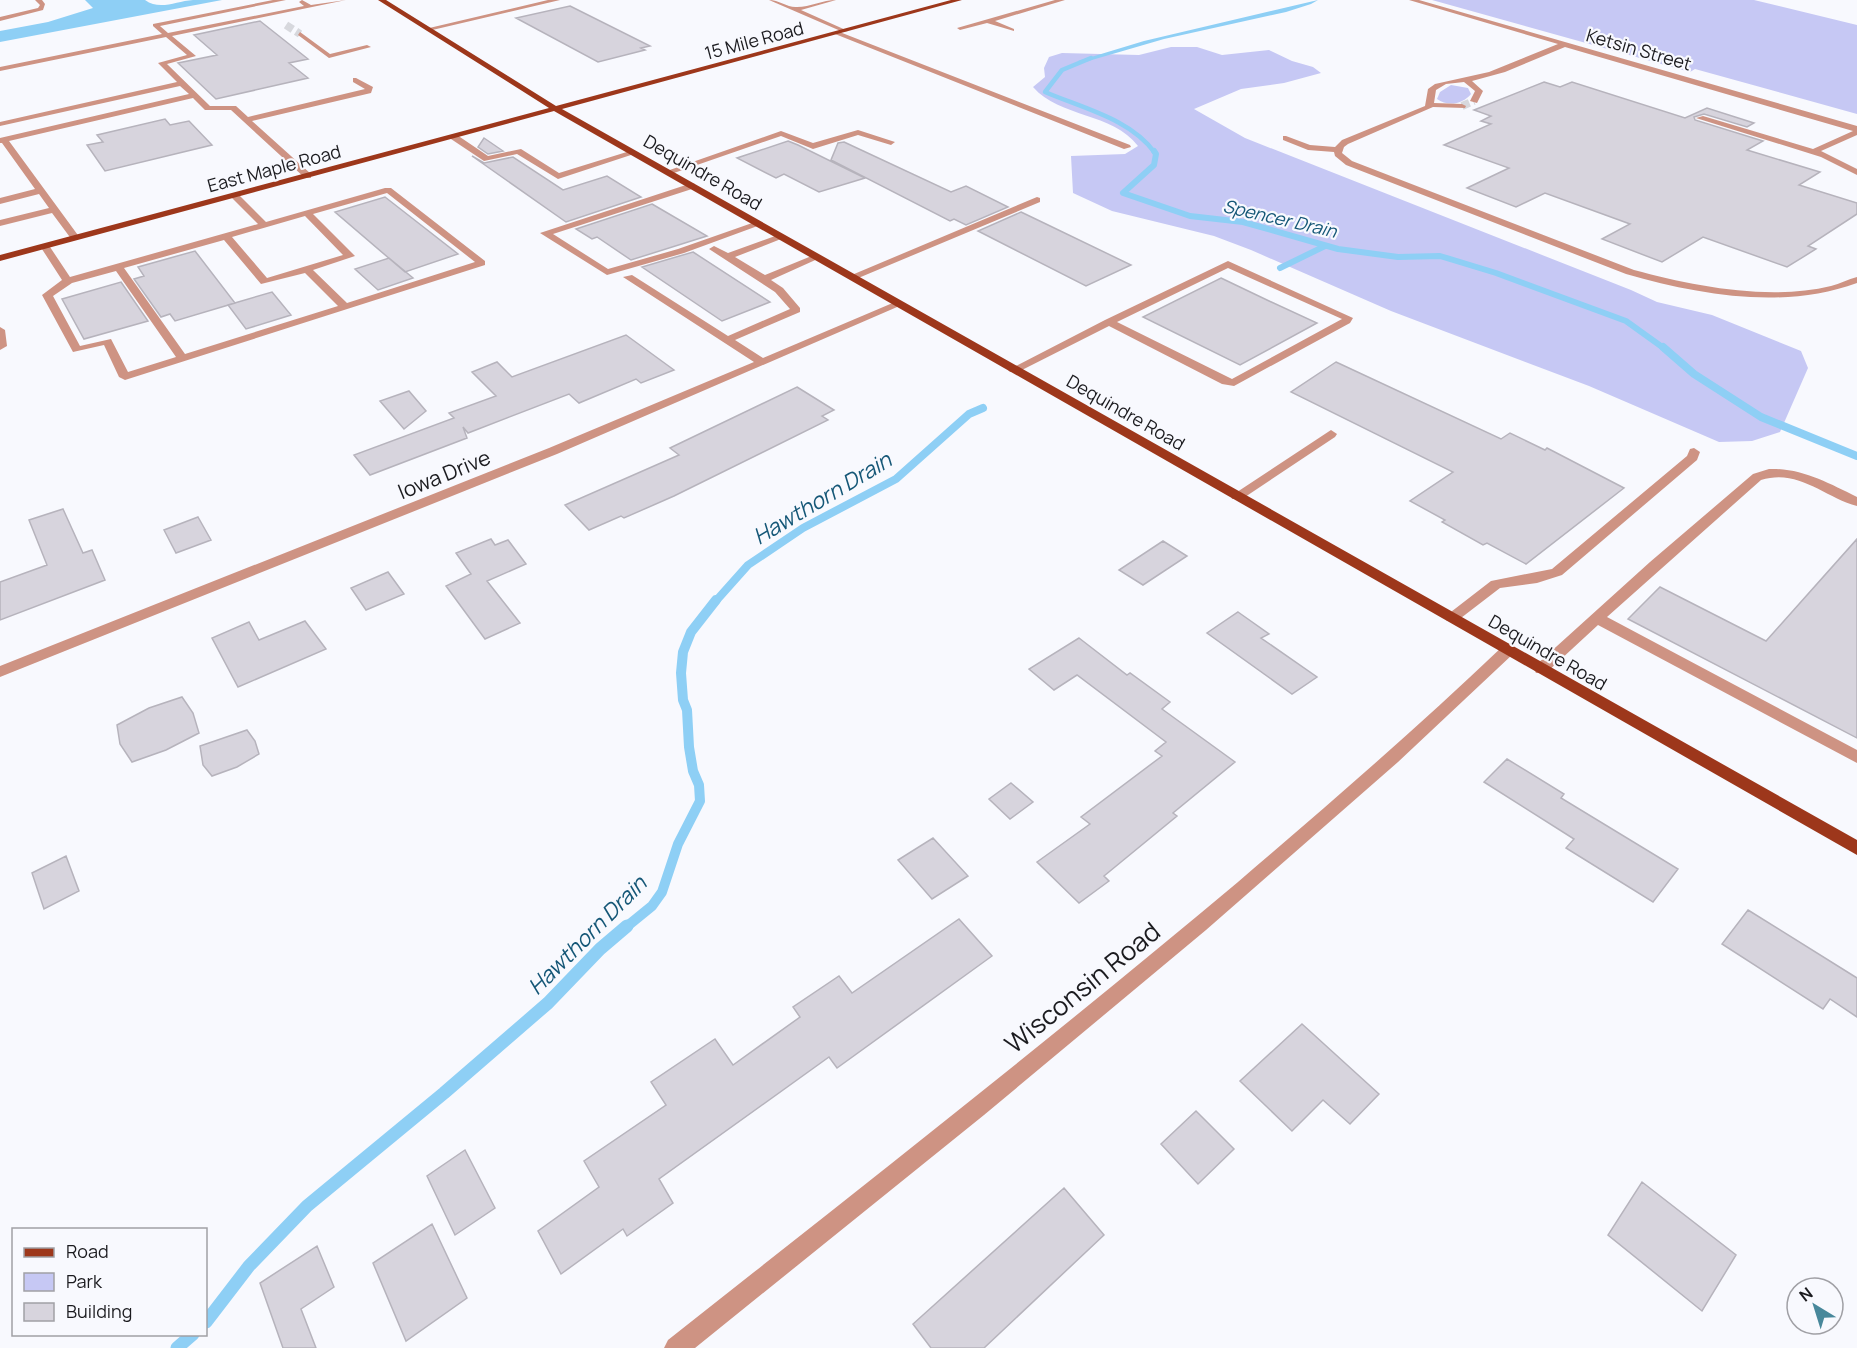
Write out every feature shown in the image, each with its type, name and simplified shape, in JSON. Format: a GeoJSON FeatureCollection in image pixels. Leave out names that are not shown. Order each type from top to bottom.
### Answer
{"type":"FeatureCollection","features":[{"type":"Feature","properties":{"kind":"main road","name":"Dequindre Road"},"geometry":{"type":"LineString","coordinates":[[381,0],[556,109],[1857,848]]}},
{"type":"Feature","properties":{"kind":"main road","name":"15 Mile Road"},"geometry":{"type":"LineString","coordinates":[[556,109],[959,0]]}},
{"type":"Feature","properties":{"kind":"main road","name":"East Maple Road"},"geometry":{"type":"LineString","coordinates":[[0,258],[556,109]]}},
{"type":"Feature","properties":{"kind":"street"},"geometry":{"type":"LineString","coordinates":[[0,19],[41,9],[43,5],[38,0]]}},
{"type":"Feature","properties":{"kind":"street"},"geometry":{"type":"LineString","coordinates":[[283,0],[155,25],[192,56],[162,63],[182,83],[208,108],[233,108],[308,176]]}},
{"type":"Feature","properties":{"kind":"street"},"geometry":{"type":"LineString","coordinates":[[299,0],[310,7]]}},
{"type":"Feature","properties":{"kind":"street"},"geometry":{"type":"LineString","coordinates":[[0,69],[344,0]]}},
{"type":"Feature","properties":{"kind":"street"},"geometry":{"type":"LineString","coordinates":[[428,29],[558,0]]}},
{"type":"Feature","properties":{"kind":"street"},"geometry":{"type":"LineString","coordinates":[[772,0],[841,32],[1127,147]]}},
{"type":"Feature","properties":{"kind":"street"},"geometry":{"type":"LineString","coordinates":[[794,10],[832,0]]}},
{"type":"Feature","properties":{"kind":"street"},"geometry":{"type":"LineString","coordinates":[[960,28],[1062,0]]}},
{"type":"Feature","properties":{"kind":"street","name":"Ketsin Street"},"geometry":{"type":"LineString","coordinates":[[1412,0],[1857,131]]}},
{"type":"Feature","properties":{"kind":"street"},"geometry":{"type":"LineString","coordinates":[[272,14],[279,20]]}},
{"type":"Feature","properties":{"kind":"street"},"geometry":{"type":"LineString","coordinates":[[987,20],[1012,30]]}},
{"type":"Feature","properties":{"kind":"street"},"geometry":{"type":"LineString","coordinates":[[300,34],[329,56],[367,47]]}},
{"type":"Feature","properties":{"kind":"street"},"geometry":{"type":"LineString","coordinates":[[1430,105],[1432,89],[1437,85],[1449,80],[1482,77],[1565,44]]}},
{"type":"Feature","properties":{"kind":"street"},"geometry":{"type":"LineString","coordinates":[[247,120],[370,89],[356,80]]}},
{"type":"Feature","properties":{"kind":"street"},"geometry":{"type":"LineString","coordinates":[[1465,80],[1479,92],[1474,101]]}},
{"type":"Feature","properties":{"kind":"street"},"geometry":{"type":"LineString","coordinates":[[0,124],[182,83]]}},
{"type":"Feature","properties":{"kind":"street"},"geometry":{"type":"LineString","coordinates":[[75,238],[3,144],[196,95]]}},
{"type":"Feature","properties":{"kind":"street"},"geometry":{"type":"LineString","coordinates":[[1286,138],[1308,147],[1337,150],[1346,142],[1430,105],[1462,106]]}},
{"type":"Feature","properties":{"kind":"street"},"geometry":{"type":"LineString","coordinates":[[1700,118],[1813,152],[1841,162],[1857,172]]}},
{"type":"Feature","properties":{"kind":"street"},"geometry":{"type":"LineString","coordinates":[[1813,152],[1857,131]]}},
{"type":"Feature","properties":{"kind":"street"},"geometry":{"type":"LineString","coordinates":[[668,172],[781,133],[813,146],[858,132],[891,142]]}},
{"type":"Feature","properties":{"kind":"street"},"geometry":{"type":"LineString","coordinates":[[454,137],[487,159],[518,151],[558,176],[633,153]]}},
{"type":"Feature","properties":{"kind":"street"},"geometry":{"type":"LineString","coordinates":[[1337,150],[1338,154],[1349,163],[1647,278],[1714,291],[1784,295],[1832,289],[1857,280]]}},
{"type":"Feature","properties":{"kind":"street"},"geometry":{"type":"LineString","coordinates":[[692,186],[545,233],[607,272],[758,224]]}},
{"type":"Feature","properties":{"kind":"street"},"geometry":{"type":"LineString","coordinates":[[388,190],[482,263],[125,377],[107,341],[77,350],[47,295],[68,281],[307,213],[388,190]]}},
{"type":"Feature","properties":{"kind":"street"},"geometry":{"type":"LineString","coordinates":[[0,201],[40,191]]}},
{"type":"Feature","properties":{"kind":"street"},"geometry":{"type":"LineString","coordinates":[[235,196],[264,225]]}},
{"type":"Feature","properties":{"kind":"street"},"geometry":{"type":"LineString","coordinates":[[852,277],[1037,200]]}},
{"type":"Feature","properties":{"kind":"street"},"geometry":{"type":"LineString","coordinates":[[0,224],[52,210]]}},
{"type":"Feature","properties":{"kind":"street"},"geometry":{"type":"LineString","coordinates":[[226,236],[264,282],[350,256],[307,213]]}},
{"type":"Feature","properties":{"kind":"street"},"geometry":{"type":"LineString","coordinates":[[727,257],[781,237]]}},
{"type":"Feature","properties":{"kind":"street"},"geometry":{"type":"LineString","coordinates":[[45,246],[68,281]]}},
{"type":"Feature","properties":{"kind":"street"},"geometry":{"type":"LineString","coordinates":[[714,249],[779,290],[796,310],[727,340]]}},
{"type":"Feature","properties":{"kind":"street"},"geometry":{"type":"LineString","coordinates":[[764,279],[817,257]]}},
{"type":"Feature","properties":{"kind":"street"},"geometry":{"type":"LineString","coordinates":[[1014,370],[1109,322],[1228,264],[1348,318],[1234,383],[1226,382],[1109,322]]}},
{"type":"Feature","properties":{"kind":"street"},"geometry":{"type":"LineString","coordinates":[[118,267],[183,359]]}},
{"type":"Feature","properties":{"kind":"street"},"geometry":{"type":"LineString","coordinates":[[306,269],[345,307]]}},
{"type":"Feature","properties":{"kind":"street"},"geometry":{"type":"LineString","coordinates":[[628,277],[762,362]]}},
{"type":"Feature","properties":{"kind":"street","name":"Iowa Drive"},"geometry":{"type":"LineString","coordinates":[[0,672],[553,451],[899,304]]}},
{"type":"Feature","properties":{"kind":"street"},"geometry":{"type":"LineString","coordinates":[[0,330],[1,346]]}},
{"type":"Feature","properties":{"kind":"street"},"geometry":{"type":"LineString","coordinates":[[1237,496],[1331,434]]}},
{"type":"Feature","properties":{"kind":"street"},"geometry":{"type":"LineString","coordinates":[[1452,618],[1496,584],[1537,578],[1557,572],[1693,457],[1694,452]]}},
{"type":"Feature","properties":{"kind":"street"},"geometry":{"type":"LineString","coordinates":[[1541,669],[1757,477],[1774,471],[1799,476],[1857,502]]}},
{"type":"Feature","properties":{"kind":"street"},"geometry":{"type":"LineString","coordinates":[[1597,618],[1857,757]]}},
{"type":"Feature","properties":{"kind":"street","name":"Wisconsin Road"},"geometry":{"type":"LineString","coordinates":[[676,1348],[1159,959],[1335,808],[1467,690],[1508,650]]}},
{"type":"Feature","properties":{"kind":"green space"},"geometry":{"type":"Polygon","coordinates":[[[1432,0],[1754,0],[1857,25],[1857,114],[1695,69],[1690,72],[1432,0]]]}},
{"type":"Feature","properties":{"kind":"green space"},"geometry":{"type":"Polygon","coordinates":[[[1171,47],[1197,47],[1222,55],[1269,50],[1292,61],[1313,67],[1321,73],[1284,83],[1241,89],[1194,109],[1245,138],[1657,302],[1712,315],[1801,351],[1808,368],[1780,432],[1752,441],[1719,442],[1589,386],[1391,311],[1251,250],[1214,236],[1112,211],[1073,193],[1071,156],[1125,154],[1138,146],[1114,127],[1057,105],[1033,87],[1045,77],[1044,68],[1049,57],[1062,53],[1139,55],[1171,47]]]}},
{"type":"Feature","properties":{"kind":"green space"},"geometry":{"type":"Polygon","coordinates":[[[1451,85],[1468,88],[1471,94],[1455,103],[1446,103],[1437,99],[1440,92],[1451,85]]]}},
{"type":"Feature","properties":{"kind":"shaded area"},"geometry":{"type":"Polygon","coordinates":[[[85,0],[145,0],[162,5],[193,0],[222,0],[0,42],[0,31],[48,22],[93,8],[85,0]]]}},
{"type":"Feature","properties":{"kind":"shaded area"},"geometry":{"type":"Polygon","coordinates":[[[1318,0],[1286,12],[1164,39],[1085,62],[1078,61],[1144,41],[1318,0]]]}},
{"type":"Feature","properties":{"kind":"building"},"geometry":{"type":"Polygon","coordinates":[[[570,6],[650,46],[641,48],[645,50],[598,62],[516,18],[570,6]]]}},
{"type":"Feature","properties":{"kind":"building"},"geometry":{"type":"Polygon","coordinates":[[[260,21],[308,59],[289,63],[308,78],[216,99],[178,63],[217,55],[194,35],[260,21]]]}},
{"type":"Feature","properties":{"kind":"building"},"geometry":{"type":"Polygon","coordinates":[[[1544,82],[1560,87],[1572,82],[1685,118],[1707,108],[1754,123],[1747,127],[1704,114],[1694,117],[1695,120],[1763,141],[1747,150],[1820,172],[1799,185],[1857,203],[1857,214],[1808,246],[1816,249],[1787,267],[1703,237],[1662,262],[1602,239],[1630,224],[1545,193],[1516,207],[1467,188],[1509,168],[1444,145],[1491,124],[1481,121],[1491,116],[1474,110],[1544,82]]]}},
{"type":"Feature","properties":{"kind":"building"},"geometry":{"type":"Polygon","coordinates":[[[165,119],[170,125],[189,121],[212,145],[105,171],[87,145],[103,142],[97,135],[165,119]]]}},
{"type":"Feature","properties":{"kind":"building"},"geometry":{"type":"Polygon","coordinates":[[[484,138],[503,151],[488,154],[478,147],[484,138]]]}},
{"type":"Feature","properties":{"kind":"building"},"geometry":{"type":"Polygon","coordinates":[[[788,141],[865,178],[819,192],[784,174],[776,178],[737,158],[788,141]]]}},
{"type":"Feature","properties":{"kind":"building"},"geometry":{"type":"Polygon","coordinates":[[[844,142],[951,192],[966,186],[1008,207],[966,225],[954,219],[950,221],[831,160],[838,143],[844,142]]]}},
{"type":"Feature","properties":{"kind":"building"},"geometry":{"type":"Polygon","coordinates":[[[472,156],[484,163],[513,157],[563,190],[607,176],[641,197],[566,222],[472,156]]]}},
{"type":"Feature","properties":{"kind":"building"},"geometry":{"type":"Polygon","coordinates":[[[385,197],[458,254],[405,272],[335,212],[385,197]]]}},
{"type":"Feature","properties":{"kind":"building"},"geometry":{"type":"Polygon","coordinates":[[[652,204],[707,236],[631,260],[597,237],[592,239],[576,229],[652,204]]]}},
{"type":"Feature","properties":{"kind":"building"},"geometry":{"type":"Polygon","coordinates":[[[1021,212],[1131,265],[1086,286],[978,231],[1021,212]]]}},
{"type":"Feature","properties":{"kind":"building"},"geometry":{"type":"Polygon","coordinates":[[[195,251],[235,303],[175,321],[170,314],[161,317],[134,279],[144,276],[138,267],[195,251]]]}},
{"type":"Feature","properties":{"kind":"building"},"geometry":{"type":"Polygon","coordinates":[[[693,252],[770,302],[722,321],[642,267],[693,252]]]}},
{"type":"Feature","properties":{"kind":"building"},"geometry":{"type":"Polygon","coordinates":[[[389,258],[413,278],[378,290],[355,269],[389,258]]]}},
{"type":"Feature","properties":{"kind":"building"},"geometry":{"type":"Polygon","coordinates":[[[1221,278],[1317,323],[1240,365],[1143,317],[1221,278]]]}},
{"type":"Feature","properties":{"kind":"building"},"geometry":{"type":"Polygon","coordinates":[[[121,282],[148,321],[84,339],[62,299],[121,282]]]}},
{"type":"Feature","properties":{"kind":"building"},"geometry":{"type":"Polygon","coordinates":[[[272,292],[291,315],[246,329],[228,305],[272,292]]]}},
{"type":"Feature","properties":{"kind":"building"},"geometry":{"type":"Polygon","coordinates":[[[626,335],[674,370],[641,383],[636,379],[579,403],[569,394],[468,433],[463,427],[467,438],[370,475],[354,455],[454,418],[449,413],[496,396],[472,372],[497,362],[512,377],[626,335]]]}},
{"type":"Feature","properties":{"kind":"building"},"geometry":{"type":"Polygon","coordinates":[[[1336,362],[1501,439],[1510,433],[1545,450],[1547,448],[1624,488],[1526,564],[1487,543],[1483,545],[1410,501],[1453,472],[1291,392],[1336,362]]]}},
{"type":"Feature","properties":{"kind":"building"},"geometry":{"type":"Polygon","coordinates":[[[797,387],[834,410],[822,416],[828,420],[674,496],[624,518],[621,516],[589,530],[565,505],[679,455],[670,448],[797,387]]]}},
{"type":"Feature","properties":{"kind":"building"},"geometry":{"type":"Polygon","coordinates":[[[409,391],[426,411],[404,429],[380,401],[409,391]]]}},
{"type":"Feature","properties":{"kind":"building"},"geometry":{"type":"Polygon","coordinates":[[[63,509],[83,553],[92,550],[105,580],[0,620],[0,582],[47,565],[29,520],[63,509]]]}},
{"type":"Feature","properties":{"kind":"building"},"geometry":{"type":"Polygon","coordinates":[[[198,517],[211,540],[176,553],[164,530],[198,517]]]}},
{"type":"Feature","properties":{"kind":"building"},"geometry":{"type":"Polygon","coordinates":[[[491,539],[495,545],[508,540],[526,564],[487,581],[520,623],[485,639],[446,586],[471,574],[456,553],[491,539]]]}},
{"type":"Feature","properties":{"kind":"building"},"geometry":{"type":"Polygon","coordinates":[[[1857,539],[1857,738],[1628,619],[1660,587],[1766,641],[1857,539]]]}},
{"type":"Feature","properties":{"kind":"building"},"geometry":{"type":"Polygon","coordinates":[[[1163,541],[1187,556],[1143,585],[1119,570],[1163,541]]]}},
{"type":"Feature","properties":{"kind":"building"},"geometry":{"type":"Polygon","coordinates":[[[388,572],[404,594],[366,610],[351,588],[388,572]]]}},
{"type":"Feature","properties":{"kind":"building"},"geometry":{"type":"Polygon","coordinates":[[[1238,612],[1269,634],[1261,638],[1317,677],[1292,694],[1207,633],[1238,612]]]}},
{"type":"Feature","properties":{"kind":"building"},"geometry":{"type":"Polygon","coordinates":[[[305,621],[326,649],[238,687],[212,638],[249,622],[259,640],[305,621]]]}},
{"type":"Feature","properties":{"kind":"building"},"geometry":{"type":"Polygon","coordinates":[[[1079,638],[1127,675],[1130,673],[1170,702],[1162,709],[1235,762],[1173,813],[1177,816],[1104,876],[1109,881],[1079,903],[1037,862],[1090,824],[1081,817],[1162,756],[1155,751],[1166,742],[1077,675],[1054,690],[1029,669],[1079,638]]]}},
{"type":"Feature","properties":{"kind":"building"},"geometry":{"type":"Polygon","coordinates":[[[182,697],[193,713],[199,733],[166,750],[132,762],[120,744],[117,725],[149,708],[182,697]]]}},
{"type":"Feature","properties":{"kind":"building"},"geometry":{"type":"Polygon","coordinates":[[[247,730],[255,741],[259,754],[237,767],[212,776],[203,765],[200,746],[247,730]]]}},
{"type":"Feature","properties":{"kind":"building"},"geometry":{"type":"Polygon","coordinates":[[[1507,759],[1564,794],[1561,798],[1678,869],[1653,902],[1566,848],[1574,839],[1484,782],[1507,759]]]}},
{"type":"Feature","properties":{"kind":"building"},"geometry":{"type":"Polygon","coordinates":[[[1011,783],[1033,802],[1010,819],[989,799],[1011,783]]]}},
{"type":"Feature","properties":{"kind":"building"},"geometry":{"type":"Polygon","coordinates":[[[933,838],[968,876],[932,899],[898,860],[933,838]]]}},
{"type":"Feature","properties":{"kind":"building"},"geometry":{"type":"Polygon","coordinates":[[[66,856],[79,891],[44,909],[32,873],[66,856]]]}},
{"type":"Feature","properties":{"kind":"building"},"geometry":{"type":"Polygon","coordinates":[[[1748,910],[1857,978],[1857,1017],[1830,999],[1823,1009],[1722,944],[1748,910]]]}},
{"type":"Feature","properties":{"kind":"building"},"geometry":{"type":"Polygon","coordinates":[[[959,919],[992,956],[837,1068],[829,1057],[659,1179],[673,1203],[627,1236],[623,1229],[561,1274],[538,1231],[599,1187],[584,1161],[666,1105],[651,1082],[715,1039],[733,1065],[800,1017],[793,1007],[839,976],[852,993],[959,919]]]}},
{"type":"Feature","properties":{"kind":"building"},"geometry":{"type":"Polygon","coordinates":[[[1302,1024],[1379,1094],[1350,1124],[1323,1100],[1292,1131],[1240,1081],[1302,1024]]]}},
{"type":"Feature","properties":{"kind":"building"},"geometry":{"type":"Polygon","coordinates":[[[1196,1111],[1234,1149],[1198,1184],[1161,1144],[1196,1111]]]}},
{"type":"Feature","properties":{"kind":"building"},"geometry":{"type":"Polygon","coordinates":[[[465,1150],[495,1208],[455,1235],[427,1176],[465,1150]]]}},
{"type":"Feature","properties":{"kind":"building"},"geometry":{"type":"Polygon","coordinates":[[[1642,1182],[1736,1255],[1702,1311],[1608,1235],[1642,1182]]]}},
{"type":"Feature","properties":{"kind":"building"},"geometry":{"type":"Polygon","coordinates":[[[1064,1188],[1104,1235],[984,1348],[931,1348],[913,1324],[1064,1188]]]}},
{"type":"Feature","properties":{"kind":"building"},"geometry":{"type":"Polygon","coordinates":[[[432,1224],[467,1298],[406,1341],[373,1263],[432,1224]]]}},
{"type":"Feature","properties":{"kind":"building"},"geometry":{"type":"Polygon","coordinates":[[[317,1246],[334,1287],[301,1309],[316,1348],[283,1348],[260,1283],[317,1246]]]}},
{"type":"Feature","properties":{"kind":"waterway","name":"Spencer Drain"},"geometry":{"type":"LineString","coordinates":[[1091,58],[1062,70],[1045,92],[1119,123],[1133,131],[1155,153]]}},
{"type":"Feature","properties":{"kind":"waterway","name":"Spencer Drain"},"geometry":{"type":"LineString","coordinates":[[1154,151],[1156,154],[1154,165],[1123,193],[1190,216],[1243,222],[1338,249],[1398,257],[1440,256],[1496,273],[1626,321],[1665,349]]}},
{"type":"Feature","properties":{"kind":"waterway","name":"Hawthorn Drain"},"geometry":{"type":"LineString","coordinates":[[1280,268],[1325,246]]}},
{"type":"Feature","properties":{"kind":"waterway","name":"Spencer Drain"},"geometry":{"type":"LineString","coordinates":[[1663,347],[1694,374],[1761,417],[1857,456]]}},
{"type":"Feature","properties":{"kind":"waterway","name":"Hawthorn Drain"},"geometry":{"type":"LineString","coordinates":[[715,602],[748,565],[803,528],[896,479],[969,414],[983,408]]}},
{"type":"Feature","properties":{"kind":"waterway","name":"Hawthorn Drain"},"geometry":{"type":"LineString","coordinates":[[625,928],[652,906],[662,892],[678,844],[700,801],[699,785],[693,771],[689,747],[687,710],[683,700],[681,673],[683,652],[691,632],[716,600]]}},
{"type":"Feature","properties":{"kind":"waterway","name":"Hawthorn Drain"},"geometry":{"type":"LineString","coordinates":[[207,1321],[249,1266],[307,1206],[444,1093],[548,1003],[600,949],[627,926]]}},
{"type":"Feature","properties":{"kind":"waterway","name":"Hawthorn Drain"},"geometry":{"type":"LineString","coordinates":[[177,1348],[191,1336]]}},
{"type":"Feature","properties":{"kind":"tunnel"},"geometry":{"type":"LineString","coordinates":[[286,25],[300,34]]}},
{"type":"Feature","properties":{"kind":"tunnel"},"geometry":{"type":"LineString","coordinates":[[1462,106],[1474,101]]}}]}
